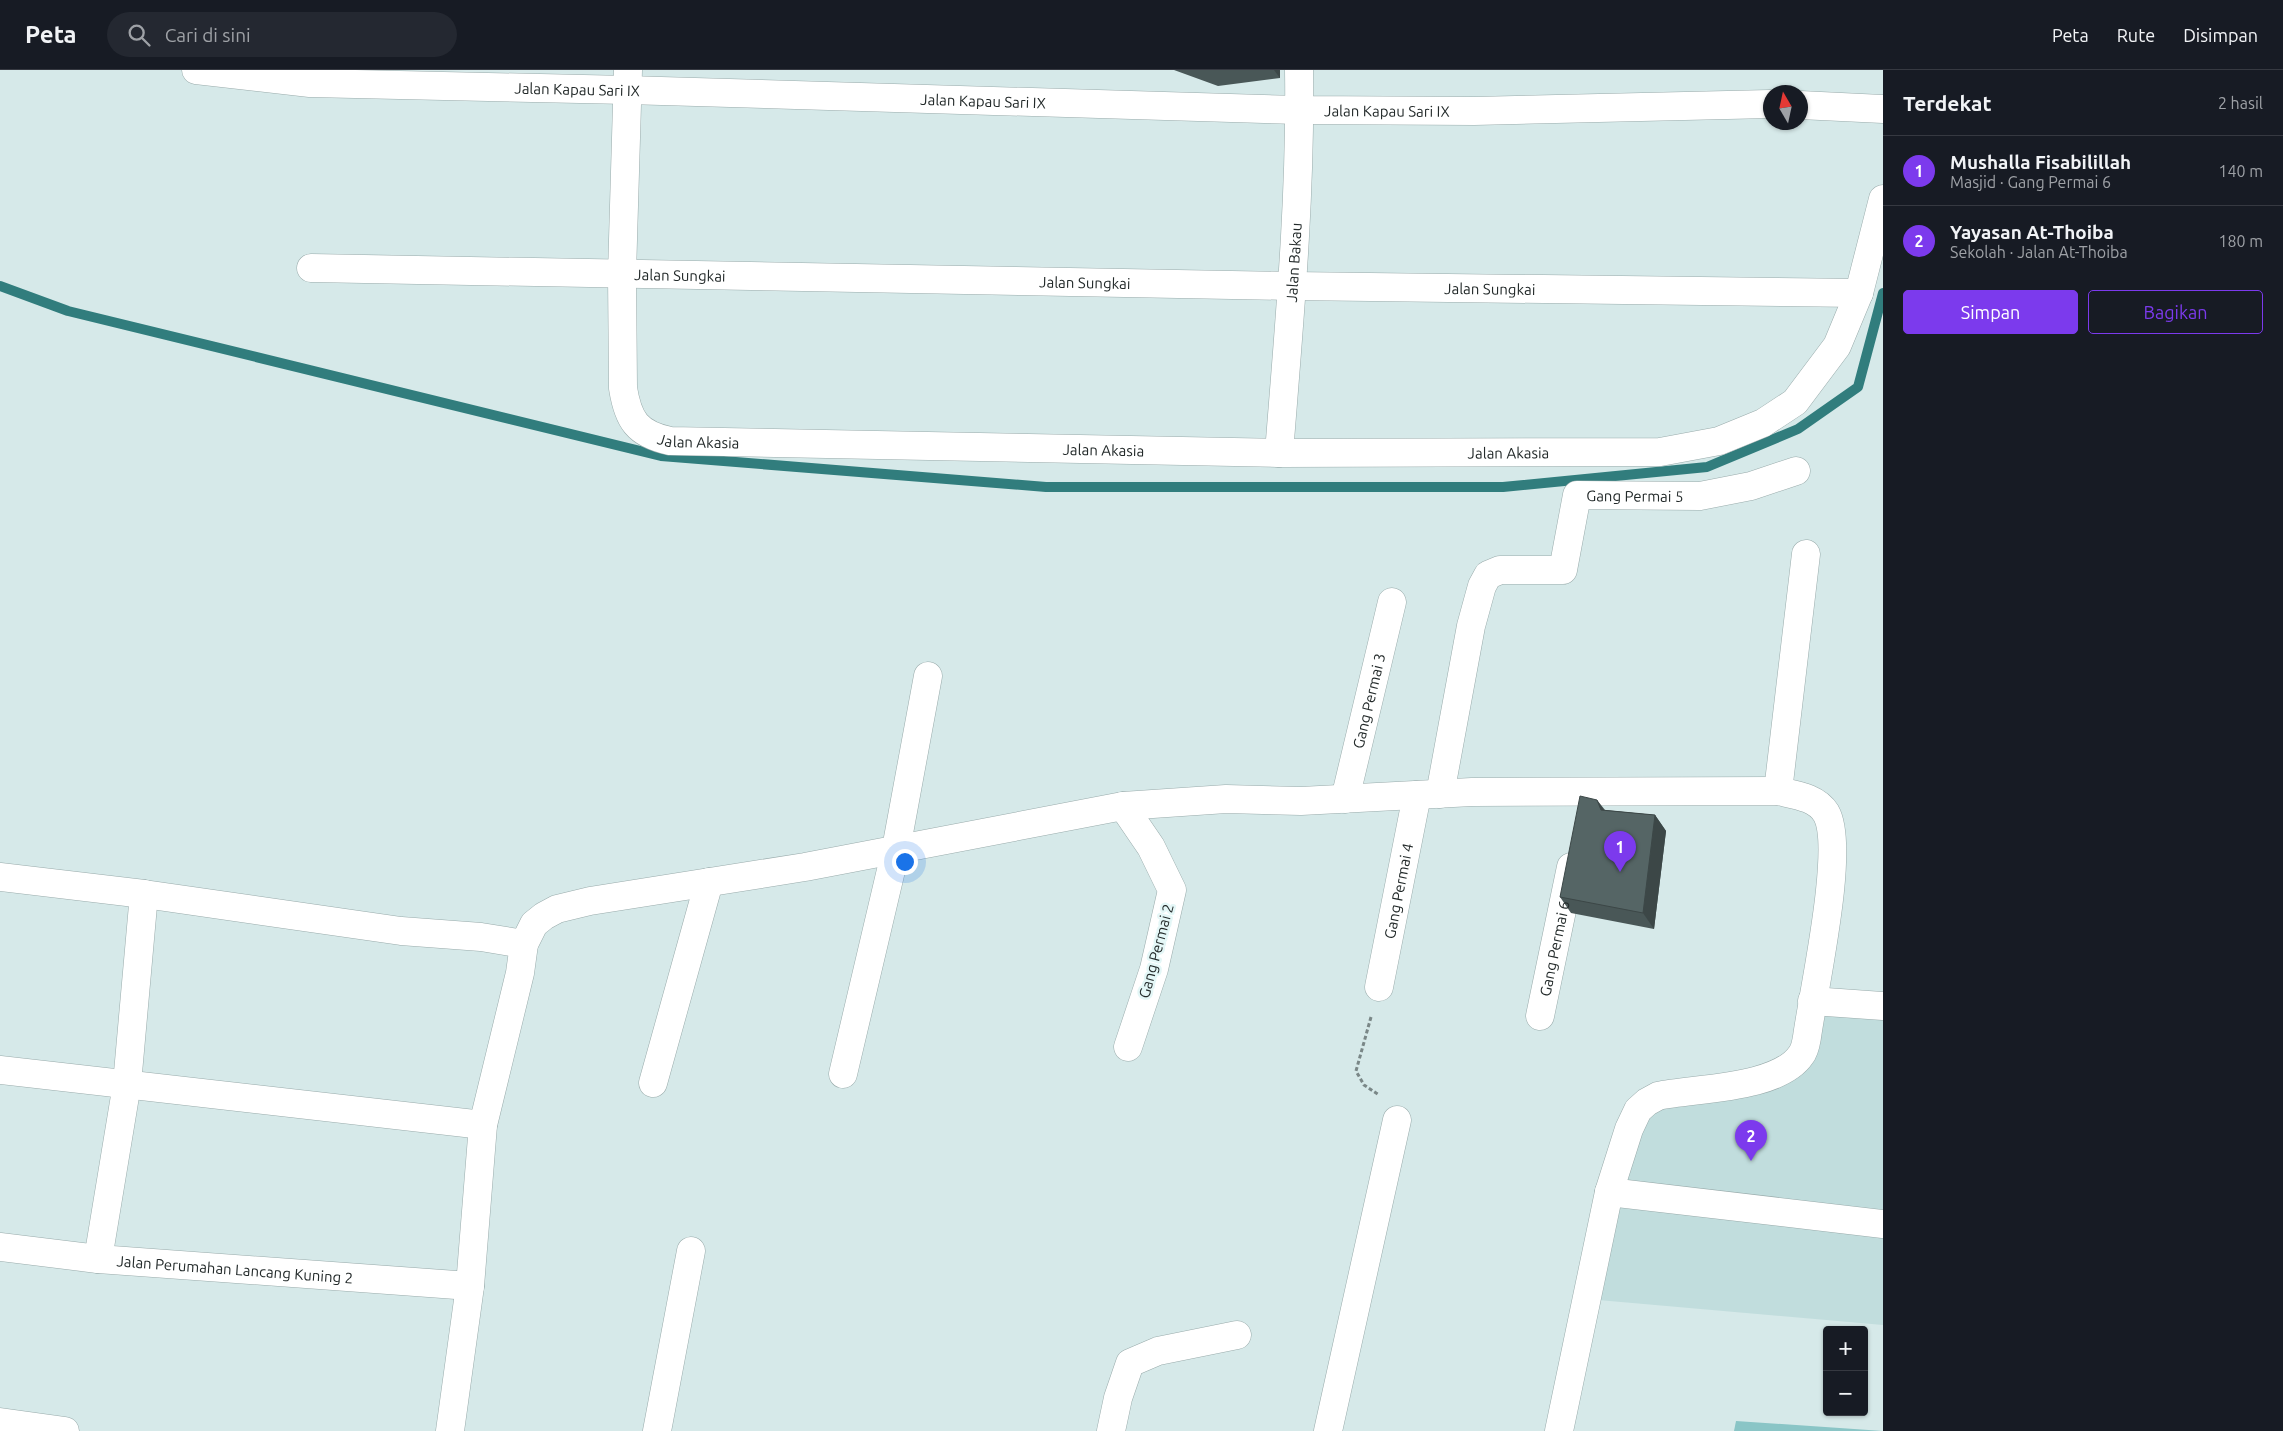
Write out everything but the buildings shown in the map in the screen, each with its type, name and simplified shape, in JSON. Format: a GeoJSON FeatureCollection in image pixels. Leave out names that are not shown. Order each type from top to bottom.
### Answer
{"type":"FeatureCollection","features":[{"type":"Feature","properties":{"kind":"street","name":"Jalan Kapau Sari IX"},"geometry":{"type":"LineString","coordinates":[[196,70],[310,83],[627,80],[1299,110],[1474,111],[1763,104]]}},
{"type":"Feature","properties":{"kind":"street","name":"Jalan Bakau"},"geometry":{"type":"LineString","coordinates":[[1279,453],[1292,286],[1299,70]]}},
{"type":"Feature","properties":{"kind":"street","name":"Jalan Akasia"},"geometry":{"type":"LineString","coordinates":[[627,80],[622,274],[626,405],[640,430],[653,437],[680,441],[1279,453],[1660,452],[1719,441],[1764,423],[1795,402],[1838,346],[1859,292],[1883,199]]}},
{"type":"Feature","properties":{"kind":"street"},"geometry":{"type":"LineString","coordinates":[[1808,105],[1883,109]]}},
{"type":"Feature","properties":{"kind":"street","name":"Jalan Sungkai"},"geometry":{"type":"LineString","coordinates":[[311,268],[1292,286],[1859,292]]}},
{"type":"Feature","properties":{"kind":"street","name":"Gang Permai 5"},"geometry":{"type":"LineString","coordinates":[[1429,795],[1482,586],[1488,575],[1500,570],[1563,570],[1577,495],[1700,496],[1751,486],[1796,471]]}},
{"type":"Feature","properties":{"kind":"street"},"geometry":{"type":"LineString","coordinates":[[1778,791],[1806,554]]}},
{"type":"Feature","properties":{"kind":"street","name":"Gang Permai 3"},"geometry":{"type":"LineString","coordinates":[[1345,799],[1392,602]]}},
{"type":"Feature","properties":{"kind":"street"},"geometry":{"type":"LineString","coordinates":[[843,1074],[896,850],[928,676]]}},
{"type":"Feature","properties":{"kind":"street"},"geometry":{"type":"LineString","coordinates":[[450,1431],[470,1286],[483,1125],[520,973],[524,944],[534,924],[557,909],[590,901],[896,850],[1123,806],[1226,799],[1301,801],[1429,795],[1585,802],[1778,791],[1816,802],[1825,811],[1830,822],[1831,892],[1807,1037],[1802,1054],[1794,1064],[1761,1081],[1658,1096],[1638,1110],[1629,1129],[1609,1192],[1559,1431]]}},
{"type":"Feature","properties":{"kind":"street","name":"Gang Permai 4"},"geometry":{"type":"LineString","coordinates":[[1379,987],[1429,795]]}},
{"type":"Feature","properties":{"kind":"street","name":"Gang Permai 2"},"geometry":{"type":"LineString","coordinates":[[1123,806],[1150,847],[1172,890],[1154,969],[1128,1047]]}},
{"type":"Feature","properties":{"kind":"street","name":"Gang Permai 6"},"geometry":{"type":"LineString","coordinates":[[1540,1016],[1577,841]]}},
{"type":"Feature","properties":{"kind":"street"},"geometry":{"type":"LineString","coordinates":[[0,877],[144,894],[401,931],[524,944]]}},
{"type":"Feature","properties":{"kind":"street"},"geometry":{"type":"LineString","coordinates":[[652,1083],[709,882]]}},
{"type":"Feature","properties":{"kind":"street"},"geometry":{"type":"LineString","coordinates":[[98,1259],[127,1084],[144,894]]}},
{"type":"Feature","properties":{"kind":"street"},"geometry":{"type":"LineString","coordinates":[[1812,1001],[1883,1006]]}},
{"type":"Feature","properties":{"kind":"street"},"geometry":{"type":"LineString","coordinates":[[0,1070],[483,1125]]}},
{"type":"Feature","properties":{"kind":"street"},"geometry":{"type":"LineString","coordinates":[[1328,1431],[1397,1120]]}},
{"type":"Feature","properties":{"kind":"street"},"geometry":{"type":"LineString","coordinates":[[1609,1192],[1883,1224]]}},
{"type":"Feature","properties":{"kind":"street","name":"Jalan Perumahan Lancang Kuning 2"},"geometry":{"type":"LineString","coordinates":[[0,1247],[98,1259],[470,1286]]}},
{"type":"Feature","properties":{"kind":"street"},"geometry":{"type":"LineString","coordinates":[[657,1431],[691,1251]]}},
{"type":"Feature","properties":{"kind":"street"},"geometry":{"type":"LineString","coordinates":[[1111,1431],[1118,1398],[1130,1363],[1158,1351],[1237,1335]]}},
{"type":"Feature","properties":{"kind":"street"},"geometry":{"type":"LineString","coordinates":[[0,1422],[64,1431]]}},
{"type":"Feature","properties":{"kind":"path"},"geometry":{"type":"LineString","coordinates":[[1379,987],[1356,1071],[1364,1086],[1381,1096],[1397,1120]]}},
{"type":"Feature","properties":{"kind":"shaded area"},"geometry":{"type":"Polygon","coordinates":[[[1812,1001],[1883,1006],[1883,1325],[1587,1299],[1638,1110],[1781,1072],[1812,1001]]]}},
{"type":"Feature","properties":{"kind":"shaded area"},"geometry":{"type":"Polygon","coordinates":[[[1736,1421],[1883,1431],[1734,1431],[1736,1421]]]}},
{"type":"Feature","properties":{"kind":"waterway"},"geometry":{"type":"LineString","coordinates":[[0,286],[68,311],[661,456],[1046,487],[1503,487],[1707,467],[1798,429],[1858,387],[1883,293]]}},
{"type":"Feature","properties":{"kind":"place","name":"Mushalla Fisabilillah"},"geometry":{"type":"Point","coordinates":[1620,872]}},
{"type":"Feature","properties":{"kind":"place","name":"Yayasan At-Thoiba"},"geometry":{"type":"Point","coordinates":[1751,1161]}}]}
